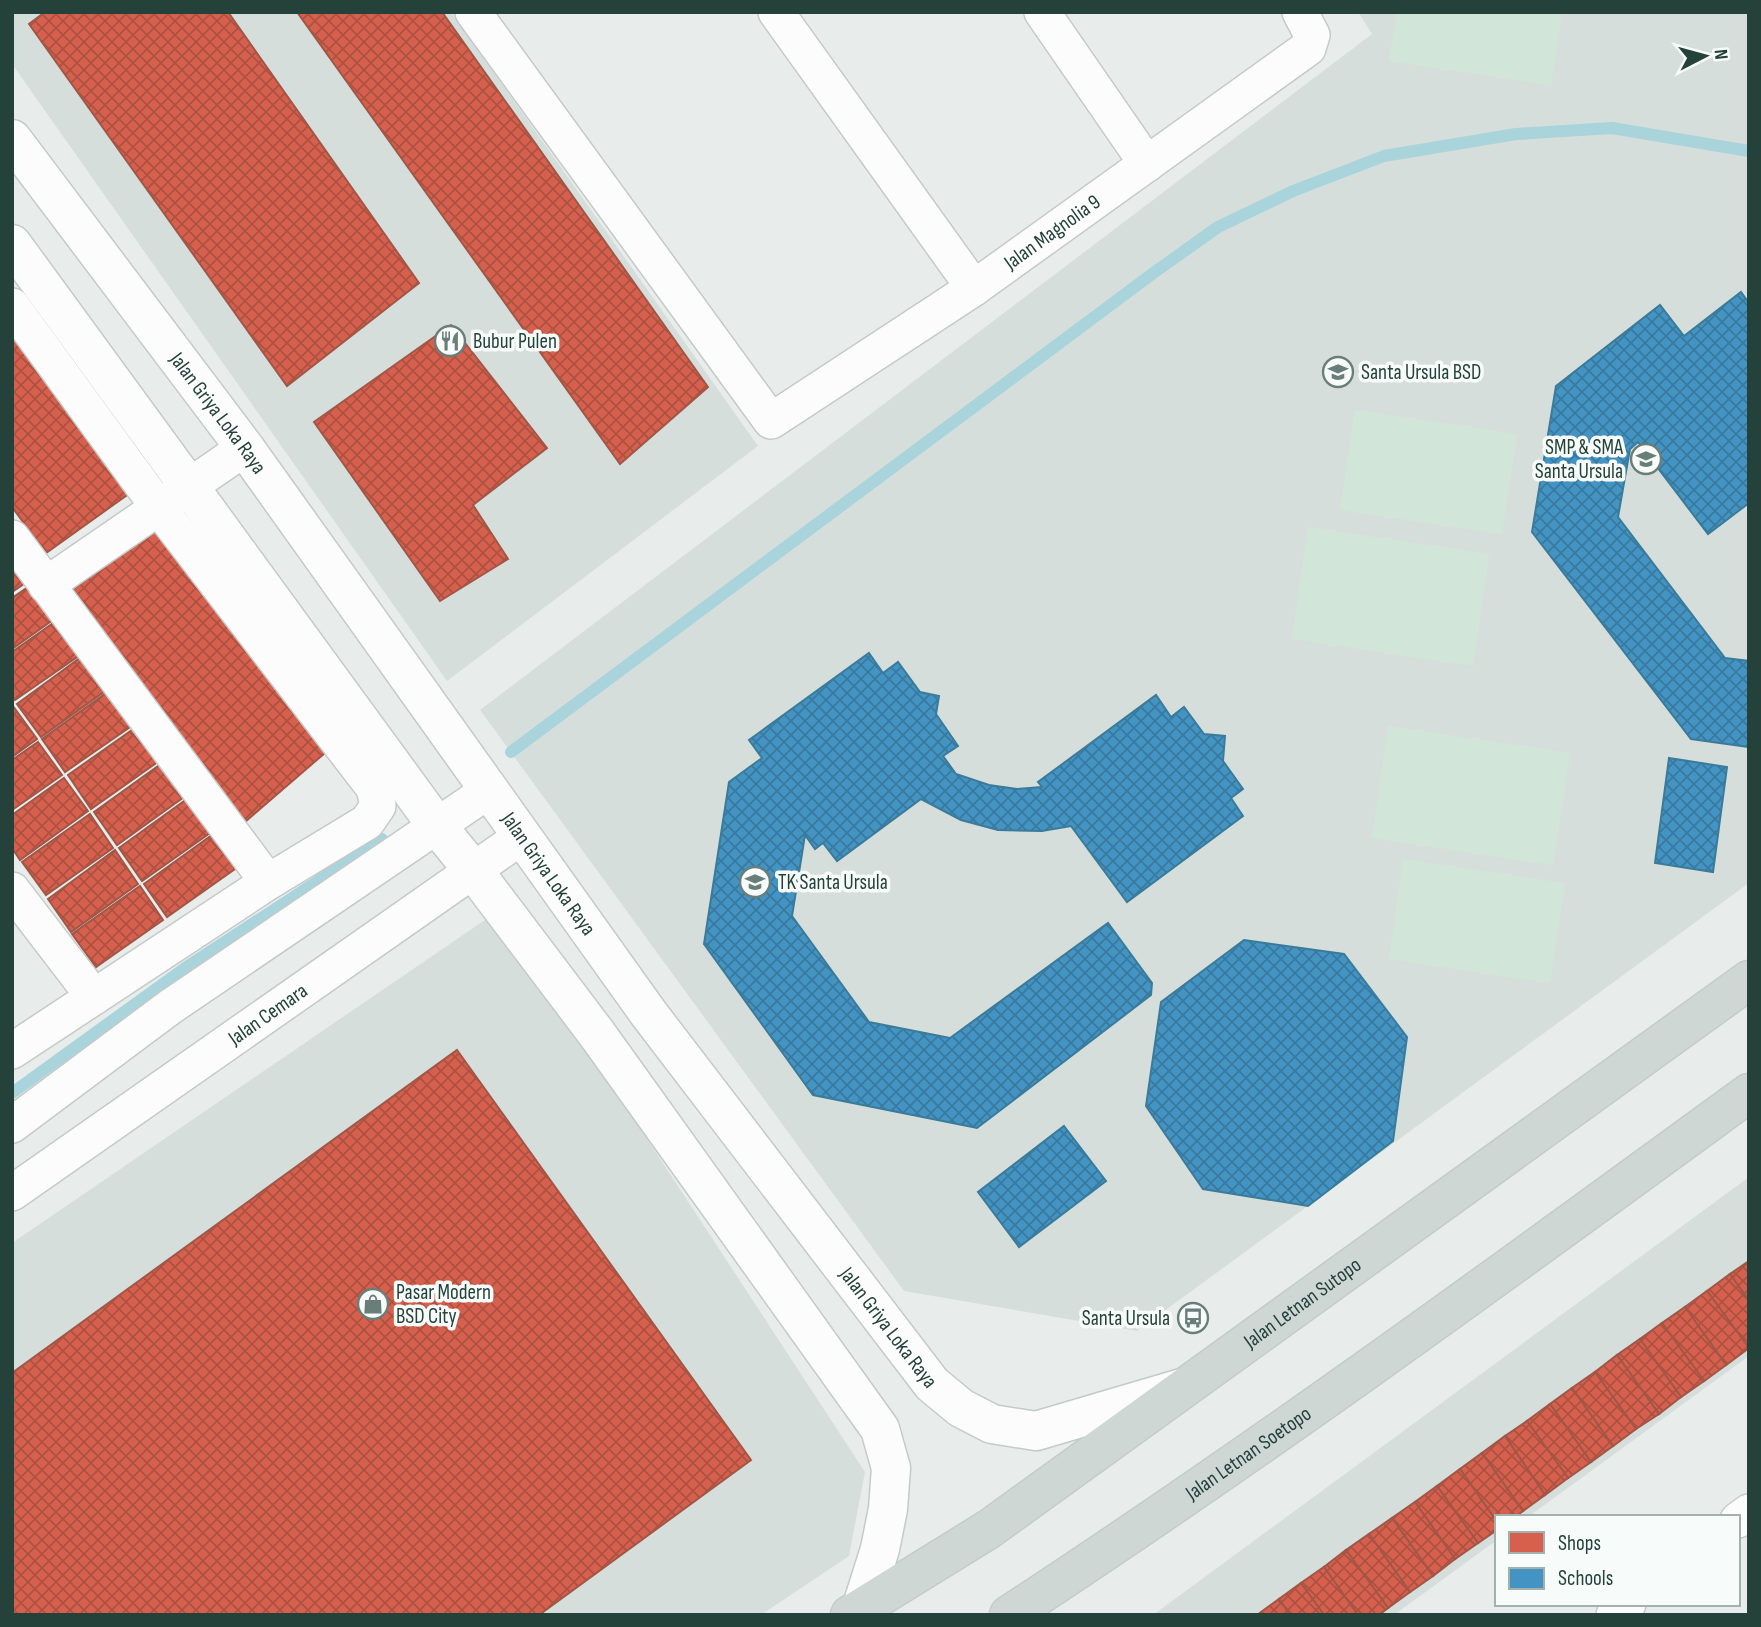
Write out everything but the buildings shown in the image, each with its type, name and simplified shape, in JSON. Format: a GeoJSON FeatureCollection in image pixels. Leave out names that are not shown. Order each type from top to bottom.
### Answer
{"type":"FeatureCollection","features":[{"type":"Feature","properties":{"kind":"main road","name":"Jalan Griya Loka Raya"},"geometry":{"type":"LineString","coordinates":[[12,139],[245,448],[649,1014],[932,1384],[961,1408],[992,1424],[1036,1430],[1186,1387]]}},
{"type":"Feature","properties":{"kind":"main road"},"geometry":{"type":"LineString","coordinates":[[12,244],[174,498],[473,870],[597,1034],[880,1429],[891,1468],[888,1509],[880,1549],[856,1611]]}},
{"type":"Feature","properties":{"kind":"main road","name":"Jalan Letnan Sutopo"},"geometry":{"type":"LineString","coordinates":[[856,1611],[989,1529],[1749,980]]}},
{"type":"Feature","properties":{"kind":"main road","name":"Jalan Letnan Soetopo"},"geometry":{"type":"LineString","coordinates":[[1009,1615],[1247,1454],[1749,1093]]}},
{"type":"Feature","properties":{"kind":"street","name":"Jalan Magnolia 9"},"geometry":{"type":"LineString","coordinates":[[473,12],[771,421],[974,288],[1308,48],[1311,35],[1303,18]]}},
{"type":"Feature","properties":{"kind":"street"},"geometry":{"type":"LineString","coordinates":[[776,12],[974,288]]}},
{"type":"Feature","properties":{"kind":"street"},"geometry":{"type":"LineString","coordinates":[[1042,12],[1147,164]]}},
{"type":"Feature","properties":{"kind":"street"},"geometry":{"type":"LineString","coordinates":[[12,306],[174,498],[374,788],[378,806],[367,822],[268,882],[12,1051]]}},
{"type":"Feature","properties":{"kind":"street"},"geometry":{"type":"LineString","coordinates":[[46,585],[245,448]]}},
{"type":"Feature","properties":{"kind":"street"},"geometry":{"type":"LineString","coordinates":[[12,538],[268,882]]}},
{"type":"Feature","properties":{"kind":"street"},"geometry":{"type":"LineString","coordinates":[[12,1125],[170,1007],[488,791]]}},
{"type":"Feature","properties":{"kind":"street","name":"Jalan Cemara"},"geometry":{"type":"LineString","coordinates":[[12,1193],[521,837]]}},
{"type":"Feature","properties":{"kind":"street"},"geometry":{"type":"LineString","coordinates":[[12,890],[94,997]]}},
{"type":"Feature","properties":{"kind":"shaded area"},"geometry":{"type":"Polygon","coordinates":[[[12,12],[451,12],[758,446],[447,681],[12,64],[12,12]]]}},
{"type":"Feature","properties":{"kind":"shaded area","name":"Santa Ursula BSD"},"geometry":{"type":"Polygon","coordinates":[[[1358,12],[1749,12],[1749,883],[1137,1331],[904,1291],[480,710],[1372,34],[1358,12]]]}},
{"type":"Feature","properties":{"kind":"shaded area","name":"Pasar Modern BSD City"},"geometry":{"type":"Polygon","coordinates":[[[498,911],[865,1472],[849,1556],[761,1615],[12,1615],[12,1243],[498,911]]]}},
{"type":"Feature","properties":{"kind":"shaded area"},"geometry":{"type":"Polygon","coordinates":[[[1749,1177],[1749,1356],[1531,1515],[1495,1515],[1495,1541],[1394,1615],[1153,1615],[1749,1177]]]}},
{"type":"Feature","properties":{"kind":"green space"},"geometry":{"type":"Polygon","coordinates":[[[1397,12],[1562,12],[1551,85],[1389,61],[1397,12]]]}},
{"type":"Feature","properties":{"kind":"green space"},"geometry":{"type":"Polygon","coordinates":[[[1355,410],[1517,434],[1502,534],[1340,510],[1355,410]]]}},
{"type":"Feature","properties":{"kind":"green space"},"geometry":{"type":"Polygon","coordinates":[[[1308,527],[1489,554],[1473,666],[1292,639],[1308,527]]]}},
{"type":"Feature","properties":{"kind":"green space"},"geometry":{"type":"Polygon","coordinates":[[[1388,726],[1570,753],[1553,865],[1372,838],[1388,726]]]}},
{"type":"Feature","properties":{"kind":"green space"},"geometry":{"type":"Polygon","coordinates":[[[1403,859],[1565,883],[1550,983],[1389,959],[1403,859]]]}},
{"type":"Feature","properties":{"kind":"waterway"},"geometry":{"type":"LineString","coordinates":[[511,752],[1218,227],[1293,191],[1384,156],[1516,134],[1612,128],[1749,151]]}},
{"type":"Feature","properties":{"kind":"waterway"},"geometry":{"type":"LineString","coordinates":[[12,1093],[185,968],[382,839]]}},
{"type":"Feature","properties":{"kind":"place","name":"Bubur Pulen"},"geometry":{"type":"Point","coordinates":[450,341]}},
{"type":"Feature","properties":{"kind":"place","name":"Santa Ursula BSD"},"geometry":{"type":"Point","coordinates":[1338,372]}},
{"type":"Feature","properties":{"kind":"place","name":"SMP & SMA Santa Ursula"},"geometry":{"type":"Point","coordinates":[1646,459]}},
{"type":"Feature","properties":{"kind":"place","name":"TK Santa Ursula"},"geometry":{"type":"Point","coordinates":[755,882]}},
{"type":"Feature","properties":{"kind":"place","name":"Pasar Modern BSD City"},"geometry":{"type":"Point","coordinates":[373,1304]}},
{"type":"Feature","properties":{"kind":"place","name":"Santa Ursula"},"geometry":{"type":"Point","coordinates":[1193,1318]}}]}
